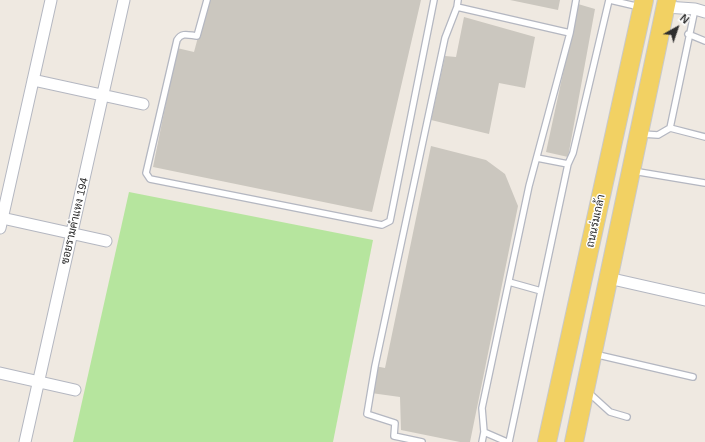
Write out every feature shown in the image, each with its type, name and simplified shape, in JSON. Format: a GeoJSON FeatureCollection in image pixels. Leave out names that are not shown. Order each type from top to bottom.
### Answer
{"type":"FeatureCollection","features":[{"type":"Feature","properties":{"kind":"main road","name":"ถนนร่มเกล้า"},"geometry":{"type":"LineString","coordinates":[[547,442],[643,4]]}},
{"type":"Feature","properties":{"kind":"main road"},"geometry":{"type":"LineString","coordinates":[[574,442],[666,4]]}},
{"type":"Feature","properties":{"kind":"street"},"geometry":{"type":"LineString","coordinates":[[51,0],[1,223],[106,241]]}},
{"type":"Feature","properties":{"kind":"street","name":"ซอยรามคำแหง 194"},"geometry":{"type":"LineString","coordinates":[[25,442],[124,0]]}},
{"type":"Feature","properties":{"kind":"street"},"geometry":{"type":"LineString","coordinates":[[666,4],[700,10]]}},
{"type":"Feature","properties":{"kind":"street"},"geometry":{"type":"LineString","coordinates":[[33,80],[143,104]]}},
{"type":"Feature","properties":{"kind":"street"},"geometry":{"type":"LineString","coordinates":[[608,278],[705,300]]}},
{"type":"Feature","properties":{"kind":"street"},"geometry":{"type":"LineString","coordinates":[[0,373],[75,390]]}},
{"type":"Feature","properties":{"kind":"lane"},"geometry":{"type":"LineString","coordinates":[[207,0],[197,36],[184,34],[177,40],[146,173],[147,176],[150,179],[382,225],[390,221],[434,0]]}},
{"type":"Feature","properties":{"kind":"lane"},"geometry":{"type":"LineString","coordinates":[[422,442],[394,436],[396,423],[367,414],[376,358],[445,38],[457,7],[458,0]]}},
{"type":"Feature","properties":{"kind":"lane"},"geometry":{"type":"LineString","coordinates":[[482,442],[484,432],[482,408],[537,158],[570,33],[576,0]]}},
{"type":"Feature","properties":{"kind":"lane"},"geometry":{"type":"LineString","coordinates":[[484,432],[508,442],[568,164],[573,153],[610,0],[643,4]]}},
{"type":"Feature","properties":{"kind":"lane"},"geometry":{"type":"LineString","coordinates":[[457,7],[570,33]]}},
{"type":"Feature","properties":{"kind":"lane"},"geometry":{"type":"LineString","coordinates":[[670,128],[688,34],[700,10]]}},
{"type":"Feature","properties":{"kind":"lane"},"geometry":{"type":"LineString","coordinates":[[688,34],[705,41]]}},
{"type":"Feature","properties":{"kind":"lane"},"geometry":{"type":"LineString","coordinates":[[639,134],[658,135],[670,128],[705,138]]}},
{"type":"Feature","properties":{"kind":"lane"},"geometry":{"type":"LineString","coordinates":[[537,158],[568,164]]}},
{"type":"Feature","properties":{"kind":"lane"},"geometry":{"type":"LineString","coordinates":[[631,171],[705,183]]}},
{"type":"Feature","properties":{"kind":"lane"},"geometry":{"type":"LineString","coordinates":[[509,282],[541,290]]}},
{"type":"Feature","properties":{"kind":"lane"},"geometry":{"type":"LineString","coordinates":[[592,354],[693,377]]}},
{"type":"Feature","properties":{"kind":"lane"},"geometry":{"type":"LineString","coordinates":[[585,389],[610,412],[627,417]]}},
{"type":"Feature","properties":{"kind":"green space"},"geometry":{"type":"Polygon","coordinates":[[[129,192],[373,240],[333,442],[73,442],[129,192]]]}},
{"type":"Feature","properties":{"kind":"building"},"geometry":{"type":"Polygon","coordinates":[[[208,0],[421,0],[372,212],[153,167],[177,48],[194,52],[208,0]]]}},
{"type":"Feature","properties":{"kind":"building"},"geometry":{"type":"Polygon","coordinates":[[[510,0],[560,0],[558,10],[510,0]]]}},
{"type":"Feature","properties":{"kind":"building"},"geometry":{"type":"Polygon","coordinates":[[[578,4],[595,9],[568,157],[546,152],[578,4]]]}},
{"type":"Feature","properties":{"kind":"building"},"geometry":{"type":"Polygon","coordinates":[[[464,17],[535,37],[525,88],[499,83],[489,134],[431,120],[445,56],[456,57],[464,17]]]}},
{"type":"Feature","properties":{"kind":"building"},"geometry":{"type":"Polygon","coordinates":[[[431,146],[486,160],[505,174],[518,206],[470,442],[460,442],[401,430],[400,397],[371,393],[375,366],[385,368],[431,146]]]}}]}
